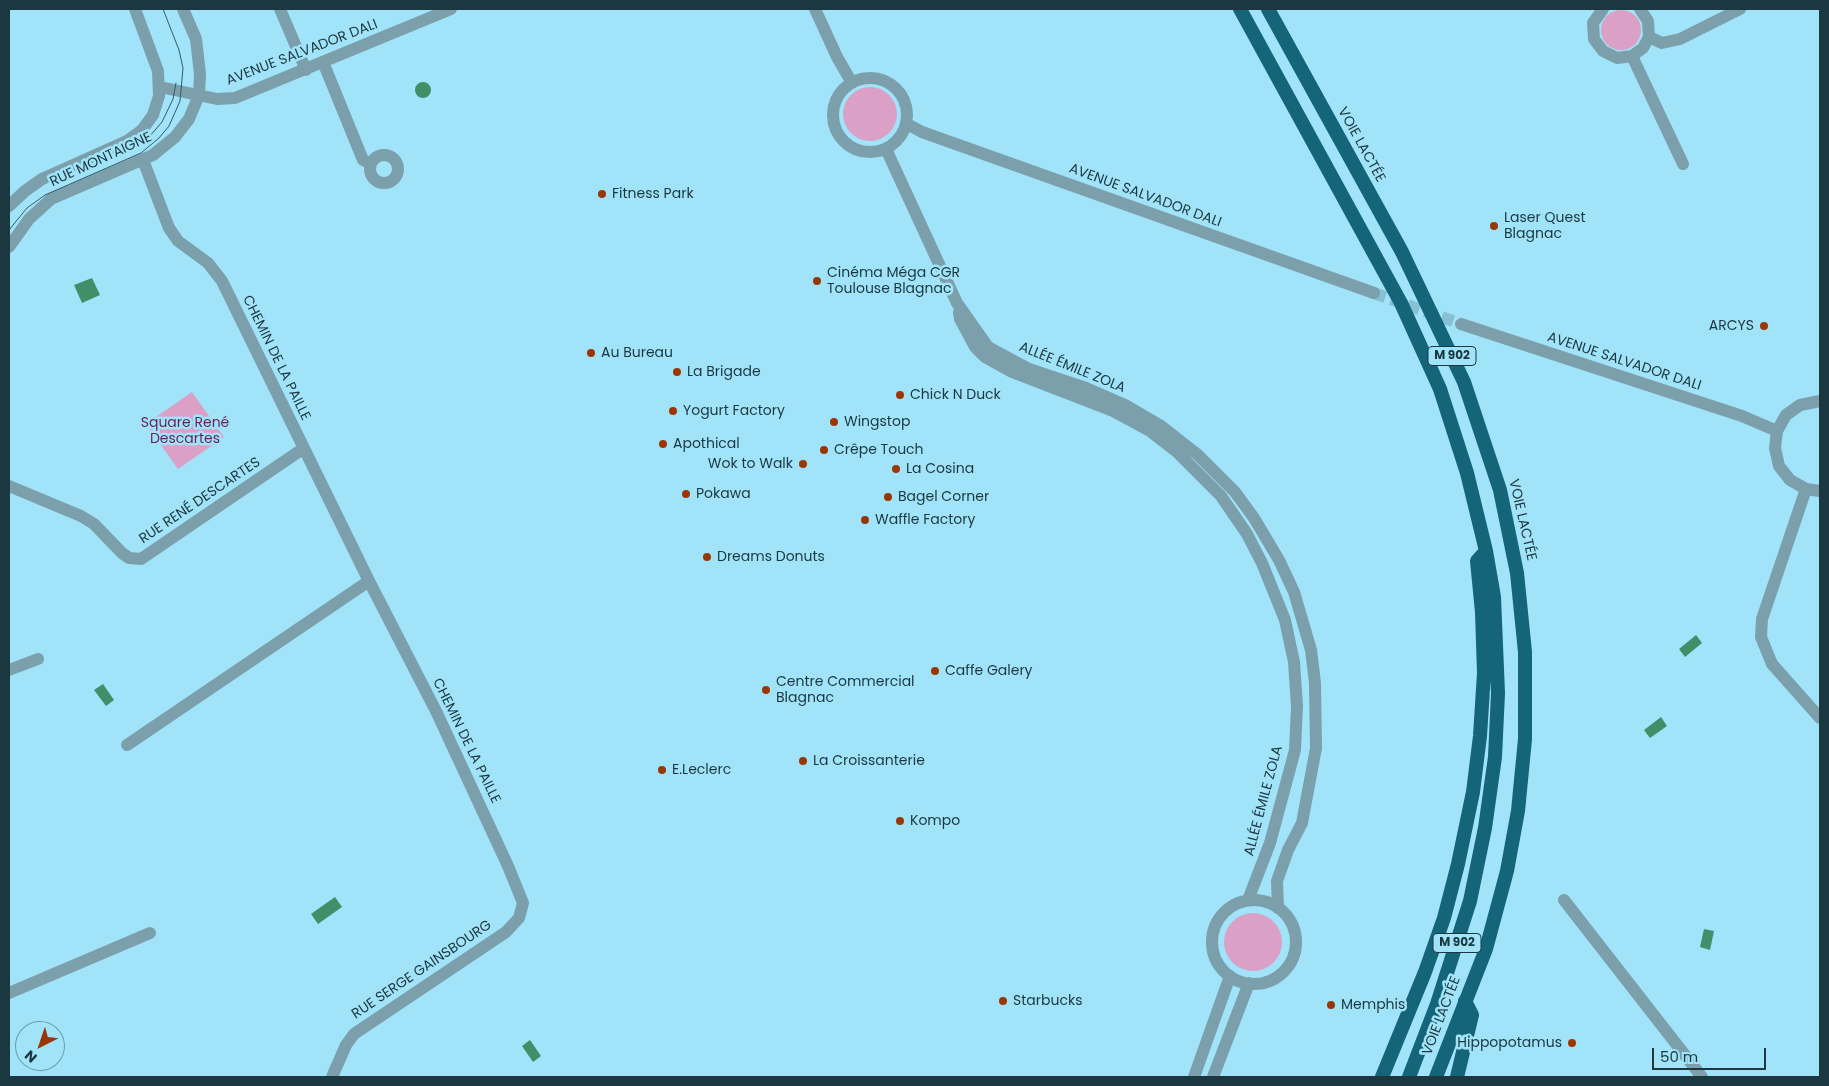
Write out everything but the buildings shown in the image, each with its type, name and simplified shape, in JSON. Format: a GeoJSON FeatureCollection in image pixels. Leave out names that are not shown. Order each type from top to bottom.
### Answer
{"type":"FeatureCollection","features":[{"type":"Feature","properties":{"kind":"highway","name":"VOIE LACTÉE"},"geometry":{"type":"LineString","coordinates":[[1240,9],[1407,313],[1440,389],[1467,473],[1486,551],[1494,597],[1498,693],[1495,758],[1485,828],[1470,901],[1437,1004],[1409,1077]]}},
{"type":"Feature","properties":{"kind":"highway","name":"VOIE LACTÉE"},"geometry":{"type":"LineString","coordinates":[[1268,9],[1402,252],[1464,382],[1500,490],[1517,573],[1526,652],[1525,739],[1518,811],[1508,870],[1486,949],[1436,1077]]}},
{"type":"Feature","properties":{"kind":"highway"},"geometry":{"type":"LineString","coordinates":[[1382,1077],[1425,972],[1444,918],[1471,801],[1480,736],[1484,673],[1482,612],[1476,561],[1486,551]]}},
{"type":"Feature","properties":{"kind":"highway"},"geometry":{"type":"LineString","coordinates":[[1457,1077],[1472,1014],[1465,1001]]}},
{"type":"Feature","properties":{"kind":"street"},"geometry":{"type":"LineString","coordinates":[[135,9],[155,58],[160,87]]}},
{"type":"Feature","properties":{"kind":"street"},"geometry":{"type":"LineString","coordinates":[[183,9],[198,51],[199,96]]}},
{"type":"Feature","properties":{"kind":"street"},"geometry":{"type":"LineString","coordinates":[[280,9],[306,70]]}},
{"type":"Feature","properties":{"kind":"street","name":"AVENUE SALVADOR DALI"},"geometry":{"type":"LineString","coordinates":[[160,87],[217,99],[235,98],[452,9]]}},
{"type":"Feature","properties":{"kind":"street"},"geometry":{"type":"LineString","coordinates":[[815,9],[852,83]]}},
{"type":"Feature","properties":{"kind":"street"},"geometry":{"type":"LineString","coordinates":[[1603,9],[1593,23],[1594,39],[1603,51],[1617,58],[1632,56],[1643,48],[1649,36],[1648,21],[1640,9]]}},
{"type":"Feature","properties":{"kind":"street"},"geometry":{"type":"LineString","coordinates":[[1649,36],[1662,43],[1680,39],[1740,9]]}},
{"type":"Feature","properties":{"kind":"street"},"geometry":{"type":"LineString","coordinates":[[1632,56],[1683,164]]}},
{"type":"Feature","properties":{"kind":"street"},"geometry":{"type":"LineString","coordinates":[[323,62],[363,160],[371,164]]}},
{"type":"Feature","properties":{"kind":"street"},"geometry":{"type":"LineString","coordinates":[[873,78],[893,86],[905,103],[906,124],[902,134],[895,143],[886,149],[876,152],[856,150],[847,145],[835,128],[833,115],[835,102],[842,91],[852,83],[873,78]]}},
{"type":"Feature","properties":{"kind":"street","name":"RUE MONTAIGNE"},"geometry":{"type":"LineString","coordinates":[[9,206],[14,193],[51,174],[132,138],[142,130],[153,115],[160,87]]}},
{"type":"Feature","properties":{"kind":"street","name":"RUE MONTAIGNE"},"geometry":{"type":"LineString","coordinates":[[9,247],[29,219],[51,200],[88,182],[142,160],[158,151],[175,137],[189,119],[199,96]]}},
{"type":"Feature","properties":{"kind":"street","name":"AVENUE SALVADOR DALI"},"geometry":{"type":"LineString","coordinates":[[906,124],[922,132],[1374,293]]}},
{"type":"Feature","properties":{"kind":"street","name":"ALLÉE ÉMILE ZOLA"},"geometry":{"type":"LineString","coordinates":[[886,149],[957,303],[981,339],[1003,357],[1125,406],[1161,426],[1198,455],[1235,492],[1254,518],[1296,591],[1311,650],[1315,683],[1316,748],[1313,777],[1302,823],[1288,850],[1277,881],[1278,908]]}},
{"type":"Feature","properties":{"kind":"street","name":"CHEMIN DE LA PAILLE"},"geometry":{"type":"LineString","coordinates":[[142,160],[169,228],[178,241],[208,263],[222,281],[369,581],[436,710],[523,902],[519,918]]}},
{"type":"Feature","properties":{"kind":"street","name":"ALLÉE ÉMILE ZOLA"},"geometry":{"type":"LineString","coordinates":[[957,303],[960,319],[967,334],[974,347],[985,357],[1012,372],[1113,411],[1150,431],[1177,452],[1220,496],[1247,534],[1262,562],[1285,620],[1294,662],[1297,706],[1295,750],[1270,843],[1248,900]]}},
{"type":"Feature","properties":{"kind":"street","name":"AVENUE SALVADOR DALI"},"geometry":{"type":"LineString","coordinates":[[1461,324],[1742,416],[1777,430]]}},
{"type":"Feature","properties":{"kind":"street"},"geometry":{"type":"LineString","coordinates":[[1820,401],[1800,405],[1786,415],[1777,430],[1775,448],[1779,466],[1790,480],[1806,489],[1820,491]]}},
{"type":"Feature","properties":{"kind":"street","name":"RUE RENÉ DESCARTES"},"geometry":{"type":"LineString","coordinates":[[9,486],[81,516],[94,524],[122,553],[129,558],[141,559],[304,448]]}},
{"type":"Feature","properties":{"kind":"street"},"geometry":{"type":"LineString","coordinates":[[1806,489],[1762,619],[1761,637],[1772,664],[1820,718]]}},
{"type":"Feature","properties":{"kind":"street","name":"ALLÉE ÉMILE ZOLA"},"geometry":{"type":"LineString","coordinates":[[1262,562],[1285,594],[1296,591]]}},
{"type":"Feature","properties":{"kind":"street"},"geometry":{"type":"LineString","coordinates":[[127,745],[369,581]]}},
{"type":"Feature","properties":{"kind":"street"},"geometry":{"type":"LineString","coordinates":[[9,670],[38,659]]}},
{"type":"Feature","properties":{"kind":"street"},"geometry":{"type":"LineString","coordinates":[[1294,662],[1310,682],[1315,683]]}},
{"type":"Feature","properties":{"kind":"street"},"geometry":{"type":"LineString","coordinates":[[1248,900],[1269,902],[1278,908],[1286,915],[1296,935],[1293,957],[1288,967],[1270,980],[1249,983],[1230,976],[1214,955],[1212,937],[1214,928],[1224,912],[1231,906],[1248,900]]}},
{"type":"Feature","properties":{"kind":"street"},"geometry":{"type":"LineString","coordinates":[[1564,900],[1702,1077]]}},
{"type":"Feature","properties":{"kind":"street","name":"RUE SERGE GAINSBOURG"},"geometry":{"type":"LineString","coordinates":[[332,1077],[346,1045],[354,1034],[506,932],[519,918]]}},
{"type":"Feature","properties":{"kind":"street"},"geometry":{"type":"LineString","coordinates":[[9,993],[150,933]]}},
{"type":"Feature","properties":{"kind":"street"},"geometry":{"type":"LineString","coordinates":[[1194,1077],[1230,976]]}},
{"type":"Feature","properties":{"kind":"street"},"geometry":{"type":"LineString","coordinates":[[1213,1077],[1249,983]]}},
{"type":"Feature","properties":{"kind":"green space"},"geometry":{"type":"Polygon","coordinates":[[[1621,10],[1635,16],[1641,30],[1635,44],[1621,50],[1607,44],[1601,30],[1607,16],[1621,10]]]}},
{"type":"Feature","properties":{"kind":"green space"},"geometry":{"type":"Polygon","coordinates":[[[870,87],[880,89],[889,95],[895,104],[897,114],[895,124],[889,133],[880,139],[870,141],[860,139],[851,133],[845,124],[843,114],[845,104],[851,95],[860,89],[870,87]]]}},
{"type":"Feature","properties":{"kind":"green space","name":"Square René Descartes"},"geometry":{"type":"Polygon","coordinates":[[[192,392],[224,437],[178,469],[146,424],[192,392]]]}},
{"type":"Feature","properties":{"kind":"green space"},"geometry":{"type":"Polygon","coordinates":[[[1253,913],[1264,915],[1277,926],[1282,942],[1280,953],[1269,966],[1253,971],[1242,969],[1229,958],[1224,942],[1226,931],[1237,918],[1253,913]]]}},
{"type":"Feature","properties":{"kind":"shaded area"},"geometry":{"type":"Polygon","coordinates":[[[423,82],[429,84],[431,90],[429,96],[423,98],[417,96],[415,90],[417,84],[423,82]]]}},
{"type":"Feature","properties":{"kind":"shaded area"},"geometry":{"type":"Polygon","coordinates":[[[92,278],[100,295],[82,303],[74,285],[92,278]]]}},
{"type":"Feature","properties":{"kind":"shaded area"},"geometry":{"type":"Polygon","coordinates":[[[1696,635],[1702,643],[1685,657],[1679,649],[1696,635]]]}},
{"type":"Feature","properties":{"kind":"shaded area"},"geometry":{"type":"Polygon","coordinates":[[[103,684],[114,700],[106,706],[94,690],[103,684]]]}},
{"type":"Feature","properties":{"kind":"shaded area"},"geometry":{"type":"Polygon","coordinates":[[[1661,717],[1667,726],[1650,738],[1644,730],[1661,717]]]}},
{"type":"Feature","properties":{"kind":"shaded area"},"geometry":{"type":"Polygon","coordinates":[[[335,897],[342,907],[318,924],[311,914],[335,897]]]}},
{"type":"Feature","properties":{"kind":"shaded area"},"geometry":{"type":"Polygon","coordinates":[[[1704,929],[1714,931],[1710,950],[1700,947],[1704,929]]]}},
{"type":"Feature","properties":{"kind":"shaded area"},"geometry":{"type":"Polygon","coordinates":[[[530,1040],[541,1056],[533,1062],[522,1046],[530,1040]]]}},
{"type":"Feature","properties":{"kind":"tunnel"},"geometry":{"type":"LineString","coordinates":[[1374,293],[1461,324]]}},
{"type":"Feature","properties":{"kind":"tram line"},"geometry":{"type":"LineString","coordinates":[[9,230],[27,208],[45,195],[141,153],[159,138],[169,126],[180,101],[183,68],[179,50],[163,9]]}},
{"type":"Feature","properties":{"kind":"tram line"},"geometry":{"type":"LineString","coordinates":[[133,149],[149,137],[162,122],[173,99],[176,83]]}},
{"type":"Feature","properties":{"kind":"place","name":"Fitness Park"},"geometry":{"type":"Point","coordinates":[602,194]}},
{"type":"Feature","properties":{"kind":"place","name":"Laser Quest Blagnac"},"geometry":{"type":"Point","coordinates":[1494,226]}},
{"type":"Feature","properties":{"kind":"place","name":"Cinéma Méga CGR Toulouse Blagnac"},"geometry":{"type":"Point","coordinates":[817,281]}},
{"type":"Feature","properties":{"kind":"place","name":"ARCYS"},"geometry":{"type":"Point","coordinates":[1764,326]}},
{"type":"Feature","properties":{"kind":"place","name":"Au Bureau"},"geometry":{"type":"Point","coordinates":[591,353]}},
{"type":"Feature","properties":{"kind":"place","name":"La Brigade"},"geometry":{"type":"Point","coordinates":[677,372]}},
{"type":"Feature","properties":{"kind":"place","name":"Chick N Duck"},"geometry":{"type":"Point","coordinates":[900,395]}},
{"type":"Feature","properties":{"kind":"place","name":"Yogurt Factory"},"geometry":{"type":"Point","coordinates":[673,411]}},
{"type":"Feature","properties":{"kind":"place","name":"Wingstop"},"geometry":{"type":"Point","coordinates":[834,422]}},
{"type":"Feature","properties":{"kind":"place","name":"Apothical"},"geometry":{"type":"Point","coordinates":[663,444]}},
{"type":"Feature","properties":{"kind":"place","name":"Crêpe Touch"},"geometry":{"type":"Point","coordinates":[824,450]}},
{"type":"Feature","properties":{"kind":"place","name":"Wok to Walk"},"geometry":{"type":"Point","coordinates":[803,464]}},
{"type":"Feature","properties":{"kind":"place","name":"La Cosina"},"geometry":{"type":"Point","coordinates":[896,469]}},
{"type":"Feature","properties":{"kind":"place","name":"Pokawa"},"geometry":{"type":"Point","coordinates":[686,494]}},
{"type":"Feature","properties":{"kind":"place","name":"Bagel Corner"},"geometry":{"type":"Point","coordinates":[888,497]}},
{"type":"Feature","properties":{"kind":"place","name":"Waffle Factory"},"geometry":{"type":"Point","coordinates":[865,520]}},
{"type":"Feature","properties":{"kind":"place","name":"Dreams Donuts"},"geometry":{"type":"Point","coordinates":[707,557]}},
{"type":"Feature","properties":{"kind":"place","name":"Caffe Galery"},"geometry":{"type":"Point","coordinates":[935,671]}},
{"type":"Feature","properties":{"kind":"place","name":"Centre Commercial Blagnac"},"geometry":{"type":"Point","coordinates":[766,690]}},
{"type":"Feature","properties":{"kind":"place","name":"La Croissanterie"},"geometry":{"type":"Point","coordinates":[803,761]}},
{"type":"Feature","properties":{"kind":"place","name":"E.Leclerc"},"geometry":{"type":"Point","coordinates":[662,770]}},
{"type":"Feature","properties":{"kind":"place","name":"Kompo"},"geometry":{"type":"Point","coordinates":[900,821]}},
{"type":"Feature","properties":{"kind":"place","name":"Starbucks"},"geometry":{"type":"Point","coordinates":[1003,1001]}},
{"type":"Feature","properties":{"kind":"place","name":"Memphis"},"geometry":{"type":"Point","coordinates":[1331,1005]}},
{"type":"Feature","properties":{"kind":"place","name":"Hippopotamus"},"geometry":{"type":"Point","coordinates":[1572,1043]}}]}
